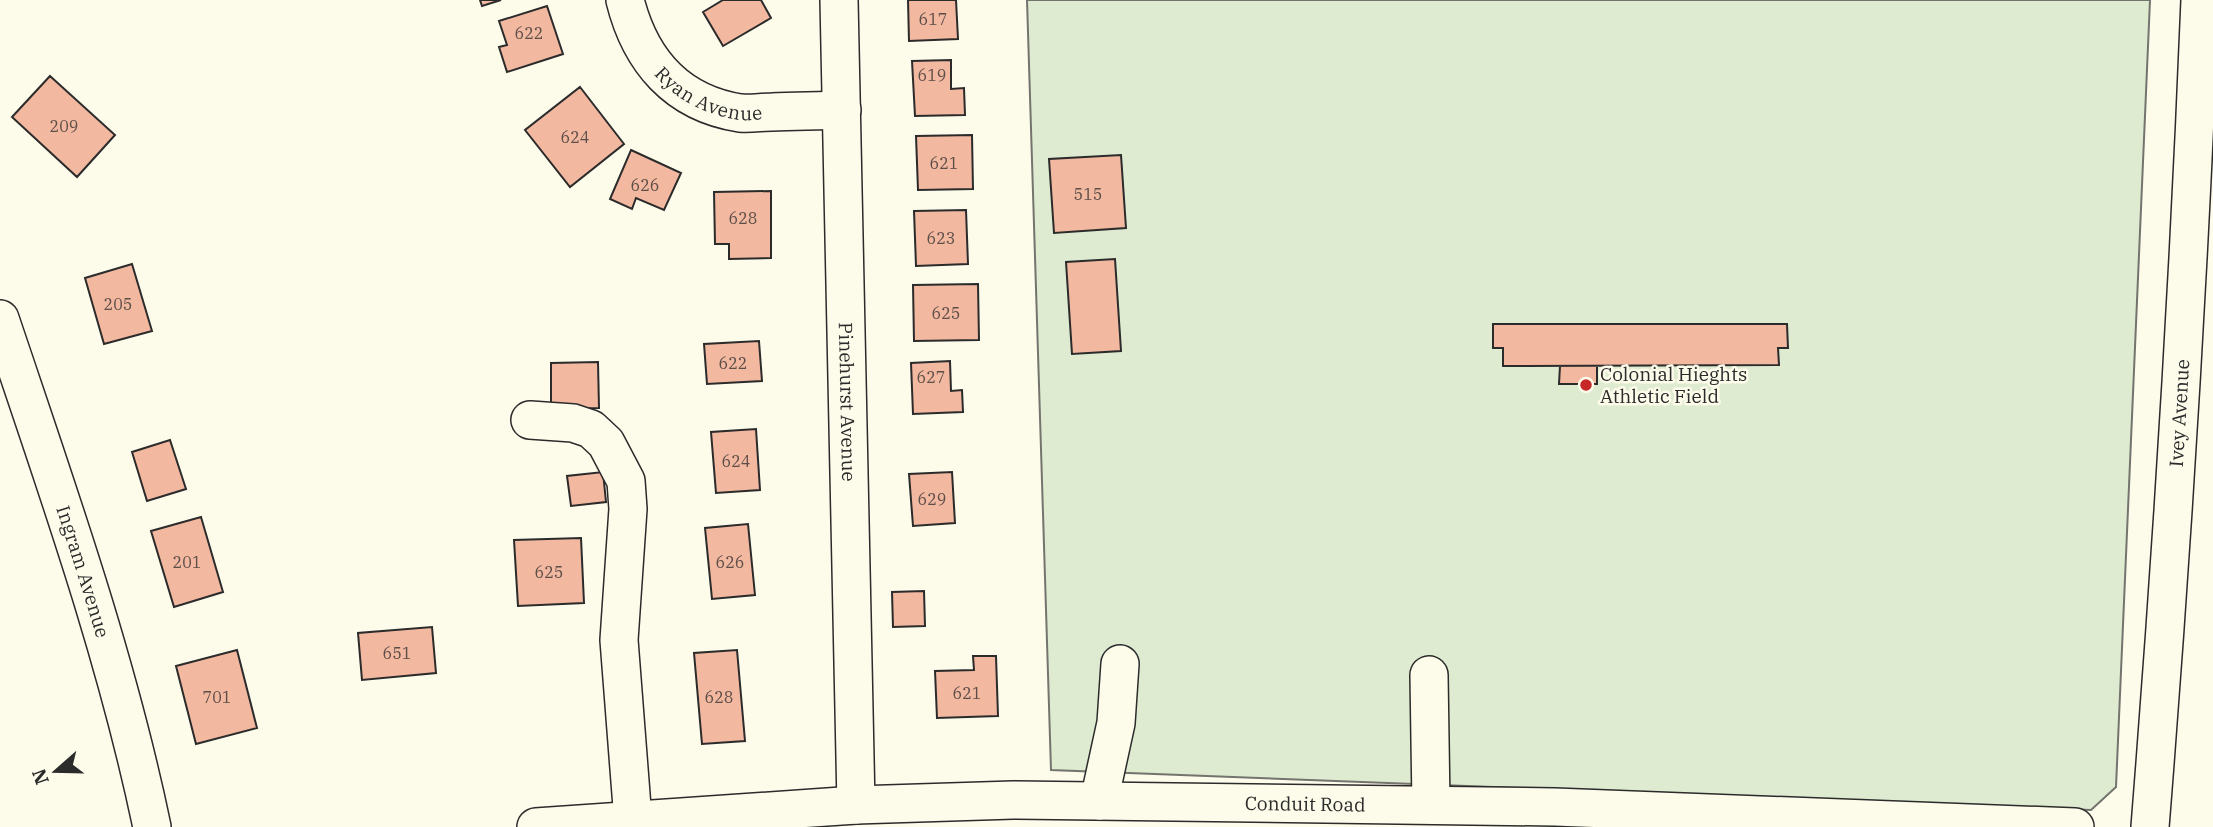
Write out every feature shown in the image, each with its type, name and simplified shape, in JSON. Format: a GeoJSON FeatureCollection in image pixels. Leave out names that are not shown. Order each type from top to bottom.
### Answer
{"type":"FeatureCollection","features":[{"type":"Feature","properties":{"kind":"street","name":"Ryan Avenue"},"geometry":{"type":"LineString","coordinates":[[625,0],[638,37],[656,68],[676,87],[713,106],[741,113],[842,110]]}},
{"type":"Feature","properties":{"kind":"street","name":"Pinehurst Avenue"},"geometry":{"type":"LineString","coordinates":[[839,0],[856,805]]}},
{"type":"Feature","properties":{"kind":"street","name":"Ivey Avenue"},"geometry":{"type":"LineString","coordinates":[[2150,827],[2202,210],[2200,0]]}},
{"type":"Feature","properties":{"kind":"street","name":"Ingram Avenue"},"geometry":{"type":"LineString","coordinates":[[0,319],[7,363],[87,585],[139,764],[152,827]]}},
{"type":"Feature","properties":{"kind":"street"},"geometry":{"type":"LineString","coordinates":[[530,420],[573,423],[591,429],[606,443],[626,481],[628,509],[619,640],[633,820]]}},
{"type":"Feature","properties":{"kind":"street"},"geometry":{"type":"LineString","coordinates":[[1103,810],[1116,723],[1120,664]]}},
{"type":"Feature","properties":{"kind":"street"},"geometry":{"type":"LineString","coordinates":[[1429,675],[1431,805]]}},
{"type":"Feature","properties":{"kind":"street","name":"Conduit Road"},"geometry":{"type":"LineString","coordinates":[[551,826],[856,805],[1013,800],[1103,810],[1431,805],[1555,807],[2075,827]]}},
{"type":"Feature","properties":{"kind":"green space","name":"Colonial Hieghts Athletic Field"},"geometry":{"type":"Polygon","coordinates":[[[1027,0],[2150,0],[2116,787],[2091,810],[1051,770],[1027,0]]]}},
{"type":"Feature","properties":{"kind":"building"},"geometry":{"type":"Polygon","coordinates":[[[480,0],[501,0],[482,6],[480,0]]]}},
{"type":"Feature","properties":{"kind":"building"},"geometry":{"type":"Polygon","coordinates":[[[723,0],[761,0],[771,18],[723,46],[703,12],[723,0]]]}},
{"type":"Feature","properties":{"kind":"building"},"geometry":{"type":"Polygon","coordinates":[[[908,0],[956,0],[958,39],[909,41],[908,0]]]}},
{"type":"Feature","properties":{"kind":"building"},"geometry":{"type":"Polygon","coordinates":[[[547,6],[563,54],[507,72],[499,47],[507,45],[499,21],[547,6]]]}},
{"type":"Feature","properties":{"kind":"building"},"geometry":{"type":"Polygon","coordinates":[[[951,60],[951,89],[964,88],[965,115],[915,116],[912,61],[951,60]]]}},
{"type":"Feature","properties":{"kind":"building"},"geometry":{"type":"Polygon","coordinates":[[[50,76],[115,135],[77,177],[12,117],[50,76]]]}},
{"type":"Feature","properties":{"kind":"building"},"geometry":{"type":"Polygon","coordinates":[[[580,87],[624,144],[570,187],[525,130],[580,87]]]}},
{"type":"Feature","properties":{"kind":"building"},"geometry":{"type":"Polygon","coordinates":[[[972,135],[973,189],[918,190],[916,136],[972,135]]]}},
{"type":"Feature","properties":{"kind":"building"},"geometry":{"type":"Polygon","coordinates":[[[631,150],[681,173],[664,210],[636,198],[632,209],[610,199],[631,150]]]}},
{"type":"Feature","properties":{"kind":"building"},"geometry":{"type":"Polygon","coordinates":[[[1121,155],[1126,228],[1054,233],[1049,159],[1121,155]]]}},
{"type":"Feature","properties":{"kind":"building"},"geometry":{"type":"Polygon","coordinates":[[[771,191],[771,258],[729,259],[729,244],[715,244],[714,192],[771,191]]]}},
{"type":"Feature","properties":{"kind":"building"},"geometry":{"type":"Polygon","coordinates":[[[966,210],[968,264],[916,266],[914,211],[966,210]]]}},
{"type":"Feature","properties":{"kind":"building"},"geometry":{"type":"Polygon","coordinates":[[[1115,259],[1121,351],[1072,354],[1066,262],[1115,259]]]}},
{"type":"Feature","properties":{"kind":"building"},"geometry":{"type":"Polygon","coordinates":[[[132,264],[152,331],[104,344],[85,278],[132,264]]]}},
{"type":"Feature","properties":{"kind":"building"},"geometry":{"type":"Polygon","coordinates":[[[978,284],[979,340],[914,341],[913,285],[978,284]]]}},
{"type":"Feature","properties":{"kind":"building"},"geometry":{"type":"Polygon","coordinates":[[[1493,324],[1787,324],[1788,348],[1778,348],[1779,365],[1503,366],[1503,348],[1493,348],[1493,324]]]}},
{"type":"Feature","properties":{"kind":"building"},"geometry":{"type":"Polygon","coordinates":[[[759,341],[762,381],[707,384],[704,344],[759,341]]]}},
{"type":"Feature","properties":{"kind":"building"},"geometry":{"type":"Polygon","coordinates":[[[950,361],[951,391],[962,390],[963,412],[913,414],[911,363],[950,361]]]}},
{"type":"Feature","properties":{"kind":"building"},"geometry":{"type":"Polygon","coordinates":[[[598,362],[599,408],[551,409],[551,363],[598,362]]]}},
{"type":"Feature","properties":{"kind":"building"},"geometry":{"type":"Polygon","coordinates":[[[1560,366],[1597,366],[1597,384],[1559,384],[1560,366]]]}},
{"type":"Feature","properties":{"kind":"building"},"geometry":{"type":"Polygon","coordinates":[[[756,429],[760,490],[716,493],[711,432],[756,429]]]}},
{"type":"Feature","properties":{"kind":"building"},"geometry":{"type":"Polygon","coordinates":[[[170,440],[186,489],[147,501],[132,452],[170,440]]]}},
{"type":"Feature","properties":{"kind":"building"},"geometry":{"type":"Polygon","coordinates":[[[603,472],[606,502],[571,506],[567,476],[603,472]]]}},
{"type":"Feature","properties":{"kind":"building"},"geometry":{"type":"Polygon","coordinates":[[[952,472],[955,523],[913,526],[909,474],[952,472]]]}},
{"type":"Feature","properties":{"kind":"building"},"geometry":{"type":"Polygon","coordinates":[[[201,517],[223,592],[174,607],[151,531],[201,517]]]}},
{"type":"Feature","properties":{"kind":"building"},"geometry":{"type":"Polygon","coordinates":[[[748,524],[755,595],[712,599],[705,528],[748,524]]]}},
{"type":"Feature","properties":{"kind":"building"},"geometry":{"type":"Polygon","coordinates":[[[581,538],[584,603],[518,606],[514,540],[581,538]]]}},
{"type":"Feature","properties":{"kind":"building"},"geometry":{"type":"Polygon","coordinates":[[[924,591],[925,626],[893,627],[892,592],[924,591]]]}},
{"type":"Feature","properties":{"kind":"building"},"geometry":{"type":"Polygon","coordinates":[[[432,627],[436,673],[362,680],[358,633],[432,627]]]}},
{"type":"Feature","properties":{"kind":"building"},"geometry":{"type":"Polygon","coordinates":[[[237,650],[257,728],[196,744],[176,666],[237,650]]]}},
{"type":"Feature","properties":{"kind":"building"},"geometry":{"type":"Polygon","coordinates":[[[737,650],[745,741],[702,744],[694,653],[737,650]]]}},
{"type":"Feature","properties":{"kind":"building"},"geometry":{"type":"Polygon","coordinates":[[[973,656],[996,656],[998,716],[937,718],[935,671],[974,670],[973,656]]]}},
{"type":"Feature","properties":{"kind":"place","name":"Colonial Hieghts Athletic Field"},"geometry":{"type":"Point","coordinates":[1586,385]}}]}
